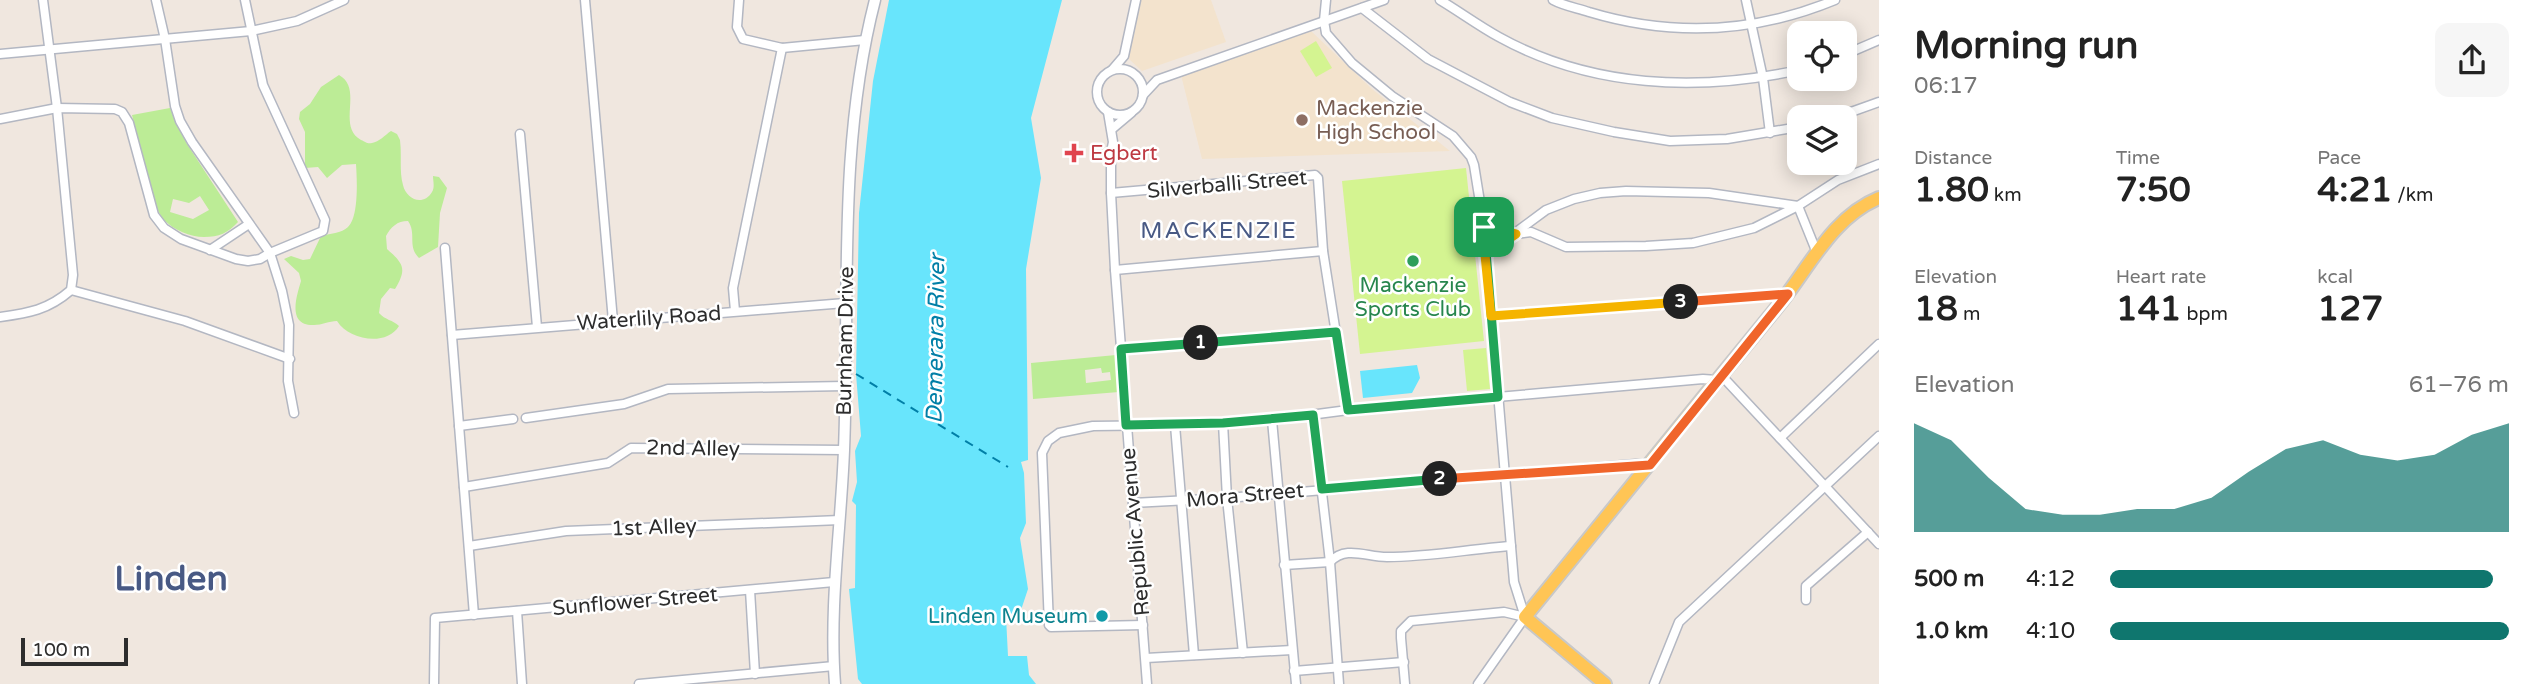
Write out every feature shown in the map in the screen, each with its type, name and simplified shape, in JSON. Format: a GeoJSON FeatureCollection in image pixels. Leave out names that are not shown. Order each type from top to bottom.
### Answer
{"type":"FeatureCollection","features":[{"type":"Feature","properties":{"kind":"main road"},"geometry":{"type":"LineString","coordinates":[[1605,684],[1525,617],[1788,294],[1839,225],[1854,212],[1879,198]]}},
{"type":"Feature","properties":{"kind":"street"},"geometry":{"type":"LineString","coordinates":[[0,317],[33,312],[57,302],[71,290],[73,275],[57,108],[43,0]]}},
{"type":"Feature","properties":{"kind":"street"},"geometry":{"type":"LineString","coordinates":[[156,0],[180,121],[270,253],[287,314],[290,359],[288,381],[293,413]]}},
{"type":"Feature","properties":{"kind":"street"},"geometry":{"type":"LineString","coordinates":[[0,119],[57,108],[115,109],[122,112],[129,122],[155,215],[164,228],[181,239],[236,260],[260,259],[323,231],[325,220],[263,85],[245,0]]}},
{"type":"Feature","properties":{"kind":"street"},"geometry":{"type":"LineString","coordinates":[[585,0],[613,321]]}},
{"type":"Feature","properties":{"kind":"street"},"geometry":{"type":"LineString","coordinates":[[739,0],[737,27],[743,39],[782,48],[865,40]]}},
{"type":"Feature","properties":{"kind":"street","name":"Burnham Drive"},"geometry":{"type":"LineString","coordinates":[[835,684],[834,582],[844,450],[848,199],[853,127],[865,40],[875,0]]}},
{"type":"Feature","properties":{"kind":"street"},"geometry":{"type":"LineString","coordinates":[[1134,110],[1126,114],[1108,112],[1098,98],[1097,90],[1100,82],[1124,55],[1136,0]]}},
{"type":"Feature","properties":{"kind":"street"},"geometry":{"type":"LineString","coordinates":[[1326,0],[1326,33],[1352,63],[1392,96],[1453,136],[1474,165],[1484,227],[1514,582],[1525,617]]}},
{"type":"Feature","properties":{"kind":"street"},"geometry":{"type":"LineString","coordinates":[[1143,95],[1157,80],[1384,0]]}},
{"type":"Feature","properties":{"kind":"street"},"geometry":{"type":"LineString","coordinates":[[1440,0],[1500,38],[1541,56],[1607,77],[1646,83],[1733,82],[1787,73]]}},
{"type":"Feature","properties":{"kind":"street"},"geometry":{"type":"LineString","coordinates":[[1553,0],[1607,18],[1662,27],[1712,28],[1782,19],[1835,0]]}},
{"type":"Feature","properties":{"kind":"street"},"geometry":{"type":"LineString","coordinates":[[1746,0],[1763,78],[1770,133]]}},
{"type":"Feature","properties":{"kind":"street"},"geometry":{"type":"LineString","coordinates":[[0,54],[251,31],[297,21],[340,2]]}},
{"type":"Feature","properties":{"kind":"street"},"geometry":{"type":"LineString","coordinates":[[1362,8],[1428,59],[1510,102],[1552,118],[1670,141],[1727,139],[1787,129]]}},
{"type":"Feature","properties":{"kind":"street"},"geometry":{"type":"LineString","coordinates":[[1857,49],[1879,40]]}},
{"type":"Feature","properties":{"kind":"street"},"geometry":{"type":"LineString","coordinates":[[735,312],[733,288],[782,48]]}},
{"type":"Feature","properties":{"kind":"street"},"geometry":{"type":"LineString","coordinates":[[1112,129],[1140,104],[1143,95],[1143,88],[1124,55]]}},
{"type":"Feature","properties":{"kind":"street"},"geometry":{"type":"LineString","coordinates":[[1112,70],[1125,69],[1157,80]]}},
{"type":"Feature","properties":{"kind":"street"},"geometry":{"type":"LineString","coordinates":[[1857,110],[1879,102]]}},
{"type":"Feature","properties":{"kind":"street","name":"Republic Avenue"},"geometry":{"type":"LineString","coordinates":[[1108,112],[1112,129],[1111,193],[1115,270],[1147,684]]}},
{"type":"Feature","properties":{"kind":"street"},"geometry":{"type":"LineString","coordinates":[[520,134],[537,327]]}},
{"type":"Feature","properties":{"kind":"street"},"geometry":{"type":"LineString","coordinates":[[1484,227],[1516,234],[1531,232],[1554,243],[1575,247],[1693,243],[1754,228],[1798,206],[1838,180],[1879,164]]}},
{"type":"Feature","properties":{"kind":"street","name":"Silverballi Street"},"geometry":{"type":"LineString","coordinates":[[1111,193],[1315,175],[1320,185],[1323,251],[1348,410]]}},
{"type":"Feature","properties":{"kind":"street"},"geometry":{"type":"LineString","coordinates":[[1485,255],[1546,210],[1560,203],[1600,193],[1626,191],[1726,194],[1798,206]]}},
{"type":"Feature","properties":{"kind":"street"},"geometry":{"type":"LineString","coordinates":[[1798,206],[1817,253]]}},
{"type":"Feature","properties":{"kind":"street"},"geometry":{"type":"LineString","coordinates":[[211,250],[249,224]]}},
{"type":"Feature","properties":{"kind":"street"},"geometry":{"type":"LineString","coordinates":[[445,248],[474,615]]}},
{"type":"Feature","properties":{"kind":"street"},"geometry":{"type":"LineString","coordinates":[[1115,270],[1323,251]]}},
{"type":"Feature","properties":{"kind":"street"},"geometry":{"type":"LineString","coordinates":[[71,290],[185,321],[290,359]]}},
{"type":"Feature","properties":{"kind":"street"},"geometry":{"type":"LineString","coordinates":[[1491,316],[1788,294]]}},
{"type":"Feature","properties":{"kind":"street","name":"Waterlily Road"},"geometry":{"type":"LineString","coordinates":[[452,335],[845,303]]}},
{"type":"Feature","properties":{"kind":"street"},"geometry":{"type":"LineString","coordinates":[[1121,349],[1336,332]]}},
{"type":"Feature","properties":{"kind":"street"},"geometry":{"type":"LineString","coordinates":[[1780,438],[1879,344]]}},
{"type":"Feature","properties":{"kind":"street"},"geometry":{"type":"LineString","coordinates":[[1143,625],[1051,627],[1047,618],[1042,453],[1048,441],[1059,433],[1093,426],[1272,420],[1348,410],[1719,378],[1780,438],[1879,544]]}},
{"type":"Feature","properties":{"kind":"street"},"geometry":{"type":"LineString","coordinates":[[526,418],[624,404],[668,389],[845,386]]}},
{"type":"Feature","properties":{"kind":"street"},"geometry":{"type":"LineString","coordinates":[[1313,415],[1330,562],[1339,684]]}},
{"type":"Feature","properties":{"kind":"street"},"geometry":{"type":"LineString","coordinates":[[459,426],[513,419]]}},
{"type":"Feature","properties":{"kind":"street"},"geometry":{"type":"LineString","coordinates":[[1272,420],[1296,684]]}},
{"type":"Feature","properties":{"kind":"street"},"geometry":{"type":"LineString","coordinates":[[1223,423],[1227,498],[1243,653]]}},
{"type":"Feature","properties":{"kind":"street"},"geometry":{"type":"LineString","coordinates":[[1175,425],[1194,655]]}},
{"type":"Feature","properties":{"kind":"street"},"geometry":{"type":"LineString","coordinates":[[1654,684],[1679,622],[1879,436]]}},
{"type":"Feature","properties":{"kind":"street","name":"2nd Alley"},"geometry":{"type":"LineString","coordinates":[[464,487],[608,463],[631,448],[844,450]]}},
{"type":"Feature","properties":{"kind":"street","name":"Mora Street"},"geometry":{"type":"LineString","coordinates":[[1133,503],[1650,465]]}},
{"type":"Feature","properties":{"kind":"street","name":"1st Alley"},"geometry":{"type":"LineString","coordinates":[[469,546],[578,531],[840,520]]}},
{"type":"Feature","properties":{"kind":"street"},"geometry":{"type":"LineString","coordinates":[[1806,600],[1806,586],[1868,532]]}},
{"type":"Feature","properties":{"kind":"street"},"geometry":{"type":"LineString","coordinates":[[1284,565],[1330,562],[1345,552],[1385,557],[1511,545]]}},
{"type":"Feature","properties":{"kind":"street","name":"Sunflower Street"},"geometry":{"type":"LineString","coordinates":[[434,684],[435,618],[834,582]]}},
{"type":"Feature","properties":{"kind":"street"},"geometry":{"type":"LineString","coordinates":[[750,590],[755,674]]}},
{"type":"Feature","properties":{"kind":"street"},"geometry":{"type":"LineString","coordinates":[[516,611],[522,684]]}},
{"type":"Feature","properties":{"kind":"street"},"geometry":{"type":"LineString","coordinates":[[1405,684],[1401,631],[1411,621],[1504,612],[1525,617]]}},
{"type":"Feature","properties":{"kind":"street"},"geometry":{"type":"LineString","coordinates":[[1478,684],[1525,617]]}},
{"type":"Feature","properties":{"kind":"street"},"geometry":{"type":"LineString","coordinates":[[1146,658],[1292,650]]}},
{"type":"Feature","properties":{"kind":"street"},"geometry":{"type":"LineString","coordinates":[[1294,671],[1404,662]]}},
{"type":"Feature","properties":{"kind":"street"},"geometry":{"type":"LineString","coordinates":[[639,684],[834,666]]}},
{"type":"Feature","properties":{"kind":"shaded area"},"geometry":{"type":"Polygon","coordinates":[[[1140,0],[1211,0],[1226,42],[1142,71],[1129,59],[1134,20],[1140,0]]]}},
{"type":"Feature","properties":{"kind":"shaded area","name":"Mackenzie High School"},"geometry":{"type":"Polygon","coordinates":[[[1310,30],[1372,89],[1450,151],[1202,159],[1181,75],[1310,30]]]}},
{"type":"Feature","properties":{"kind":"green space"},"geometry":{"type":"Polygon","coordinates":[[[1316,41],[1332,68],[1316,77],[1300,51],[1316,41]]]}},
{"type":"Feature","properties":{"kind":"green space"},"geometry":{"type":"Polygon","coordinates":[[[339,75],[346,81],[349,89],[354,134],[369,143],[391,131],[397,134],[400,140],[402,180],[408,194],[420,200],[428,197],[433,188],[433,176],[439,177],[447,188],[440,213],[438,247],[419,258],[413,249],[412,231],[408,221],[395,225],[386,236],[387,249],[400,263],[402,272],[395,289],[390,288],[381,299],[379,313],[399,326],[393,333],[377,339],[350,333],[337,321],[314,325],[300,321],[296,309],[301,281],[299,273],[284,259],[291,256],[310,259],[321,236],[339,232],[352,222],[356,197],[356,164],[342,165],[327,178],[318,167],[305,168],[305,132],[299,119],[300,112],[310,104],[321,87],[339,75]]]}},
{"type":"Feature","properties":{"kind":"green space"},"geometry":{"type":"Polygon","coordinates":[[[170,108],[187,144],[238,222],[234,226],[219,235],[199,237],[182,232],[164,220],[149,186],[132,115],[170,108]],[[200,196],[189,203],[173,199],[170,212],[193,219],[209,210],[200,196]]]}},
{"type":"Feature","properties":{"kind":"green space","name":"Mackenzie Sports Club"},"geometry":{"type":"Polygon","coordinates":[[[1466,168],[1484,341],[1360,354],[1342,181],[1466,168]]]}},
{"type":"Feature","properties":{"kind":"green space"},"geometry":{"type":"Polygon","coordinates":[[[1486,348],[1490,389],[1467,391],[1463,350],[1486,348]]]}},
{"type":"Feature","properties":{"kind":"green space"},"geometry":{"type":"Polygon","coordinates":[[[1116,355],[1119,392],[1033,399],[1031,363],[1116,355]],[[1101,368],[1085,370],[1086,383],[1111,380],[1110,372],[1102,373],[1101,368]]]}},
{"type":"Feature","properties":{"kind":"water","name":"Demerara River"},"geometry":{"type":"Polygon","coordinates":[[[889,0],[1062,0],[1031,118],[1041,178],[1026,269],[1028,460],[1021,462],[1026,523],[1020,538],[1028,589],[1020,613],[1006,617],[1008,656],[1027,656],[1029,675],[1036,684],[862,684],[858,679],[849,589],[855,588],[856,505],[852,501],[857,482],[855,451],[861,436],[856,374],[859,213],[873,81],[889,0]]]}},
{"type":"Feature","properties":{"kind":"water"},"geometry":{"type":"Polygon","coordinates":[[[1417,365],[1420,378],[1412,393],[1363,398],[1360,371],[1417,365]]]}},
{"type":"Feature","properties":{"kind":"ferry route"},"geometry":{"type":"LineString","coordinates":[[856,374],[1008,467]]}},
{"type":"Feature","properties":{"kind":"place","name":"Mackenzie High School"},"geometry":{"type":"Point","coordinates":[1302,120]}},
{"type":"Feature","properties":{"kind":"place","name":"Egbert"},"geometry":{"type":"Point","coordinates":[1074,153]}},
{"type":"Feature","properties":{"kind":"place","name":"Mackenzie Sports Club"},"geometry":{"type":"Point","coordinates":[1413,261]}},
{"type":"Feature","properties":{"kind":"place","name":"Linden Museum"},"geometry":{"type":"Point","coordinates":[1102,616]}},
{"type":"Feature","properties":{"kind":"district","name":"MACKENZIE"},"geometry":{"type":"Point","coordinates":[1219,230]}},
{"type":"Feature","properties":{"kind":"district","name":"Linden"},"geometry":{"type":"Point","coordinates":[171,578]}},
{"type":"Feature","properties":{"kind":"route"},"geometry":{"type":"LineString","coordinates":[[1484,227],[1485,255],[1498,397],[1348,410],[1336,332],[1121,349],[1126,425],[1223,423],[1313,415],[1322,489],[1650,465],[1788,294],[1491,316],[1485,255],[1516,234],[1484,227]]}}]}
